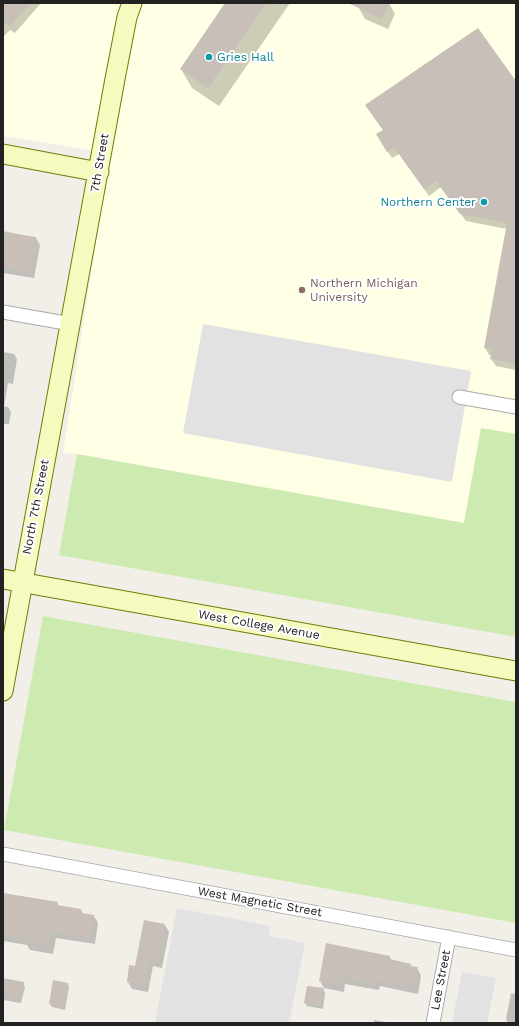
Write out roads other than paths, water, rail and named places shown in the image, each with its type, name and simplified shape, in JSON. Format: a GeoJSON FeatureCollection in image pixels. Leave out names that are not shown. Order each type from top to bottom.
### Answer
{"type":"FeatureCollection","features":[{"type":"Feature","properties":{"kind":"street","name":"7th Street"},"geometry":{"type":"LineString","coordinates":[[71,324],[115,79],[127,16],[132,3]]}},
{"type":"Feature","properties":{"kind":"street"},"geometry":{"type":"LineString","coordinates":[[3,154],[99,172]]}},
{"type":"Feature","properties":{"kind":"street"},"geometry":{"type":"LineString","coordinates":[[3,312],[71,324]]}},
{"type":"Feature","properties":{"kind":"street","name":"North 7th Street"},"geometry":{"type":"LineString","coordinates":[[3,691],[71,324]]}},
{"type":"Feature","properties":{"kind":"street"},"geometry":{"type":"LineString","coordinates":[[459,397],[516,407]]}},
{"type":"Feature","properties":{"kind":"street","name":"West College Avenue"},"geometry":{"type":"LineString","coordinates":[[3,580],[516,671]]}},
{"type":"Feature","properties":{"kind":"street","name":"West Magnetic Street"},"geometry":{"type":"LineString","coordinates":[[3,854],[449,936],[516,950]]}},
{"type":"Feature","properties":{"kind":"street","name":"Lee Street"},"geometry":{"type":"LineString","coordinates":[[433,1023],[449,936]]}},
{"type":"Feature","properties":{"kind":"place","name":"Gries Hall"},"geometry":{"type":"Point","coordinates":[209,57]}},
{"type":"Feature","properties":{"kind":"place","name":"Northern Center"},"geometry":{"type":"Point","coordinates":[484,202]}},
{"type":"Feature","properties":{"kind":"place","name":"Northern Michigan University"},"geometry":{"type":"Point","coordinates":[302,290]}}]}
